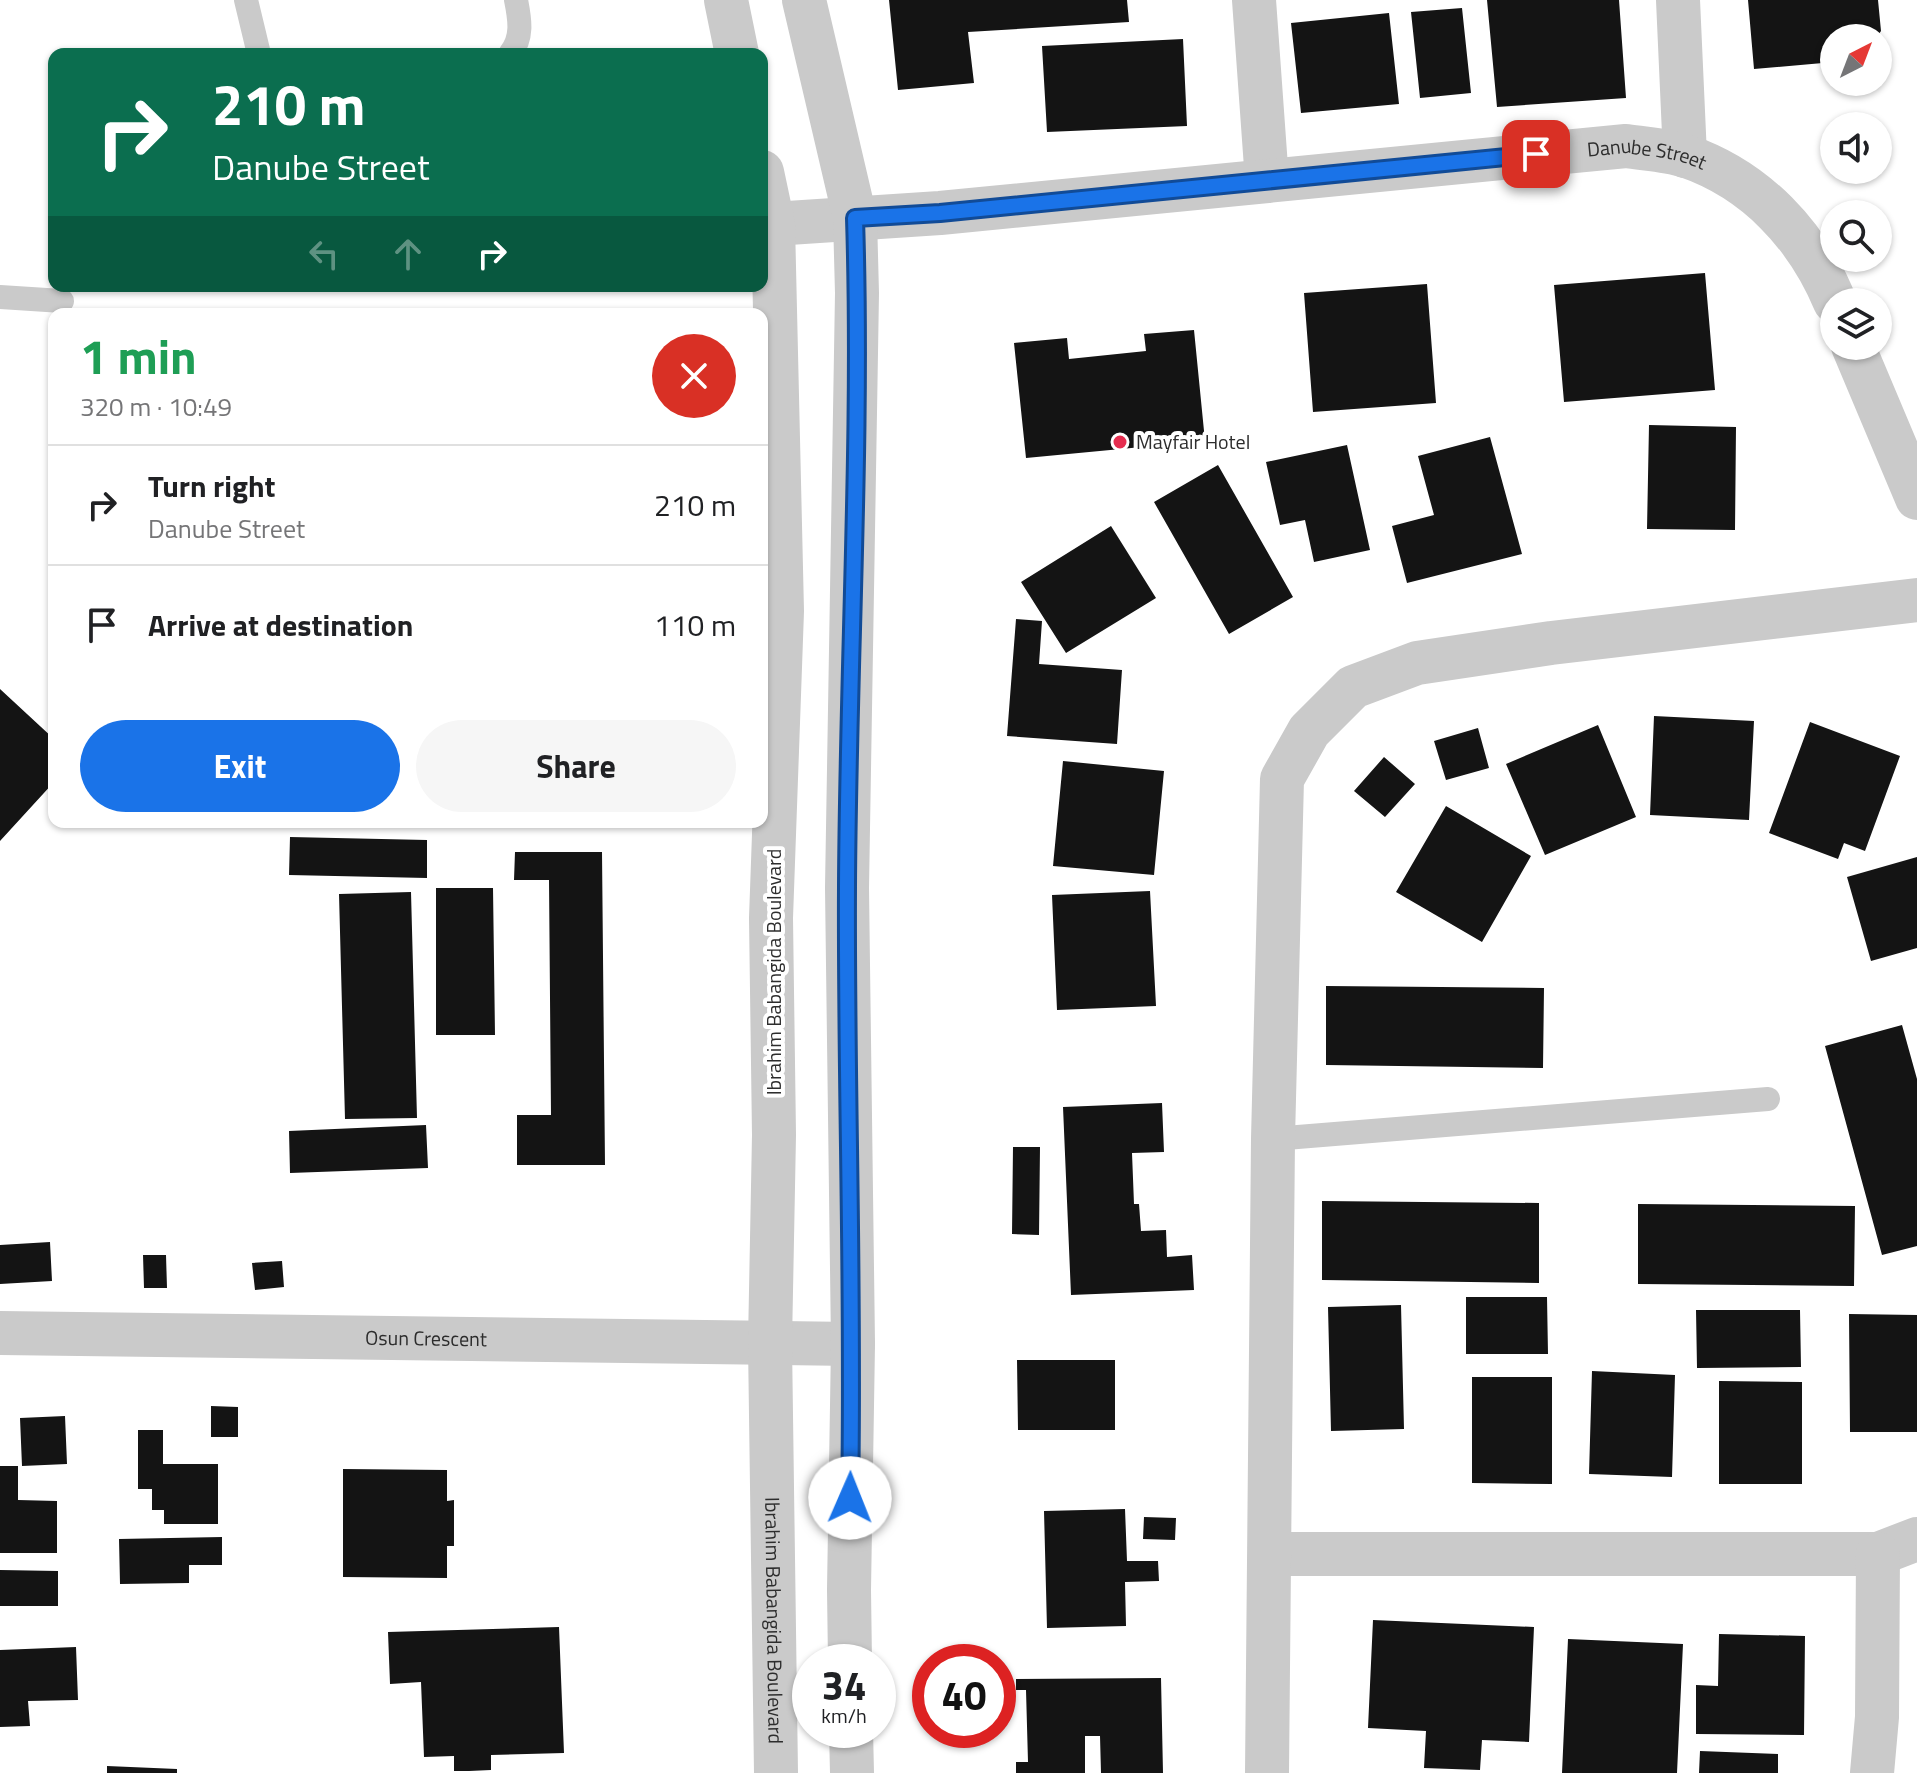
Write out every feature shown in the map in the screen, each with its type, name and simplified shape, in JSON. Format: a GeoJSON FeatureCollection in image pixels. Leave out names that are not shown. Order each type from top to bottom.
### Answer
{"type":"FeatureCollection","features":[{"type":"Feature","properties":{"kind":"street"},"geometry":{"type":"LineString","coordinates":[[726,0],[736,48]]}},
{"type":"Feature","properties":{"kind":"street"},"geometry":{"type":"LineString","coordinates":[[804,0],[855,218],[857,324],[847,888],[853,1344],[850,1644]]}},
{"type":"Feature","properties":{"kind":"street"},"geometry":{"type":"LineString","coordinates":[[1254,0],[1267,181]]}},
{"type":"Feature","properties":{"kind":"street"},"geometry":{"type":"LineString","coordinates":[[1678,0],[1685,156]]}},
{"type":"Feature","properties":{"kind":"street","name":"Danube Street"},"geometry":{"type":"LineString","coordinates":[[773,224],[940,213],[1626,146],[1685,156],[1738,181],[1789,224],[1829,288]]}},
{"type":"Feature","properties":{"kind":"street","name":"Ibrahim Babangida Boulevard"},"geometry":{"type":"LineString","coordinates":[[768,200],[773,224],[782,611],[771,918],[774,1135],[770,1343],[776,1773]]}},
{"type":"Feature","properties":{"kind":"street"},"geometry":{"type":"LineString","coordinates":[[1859,360],[1917,498]]}},
{"type":"Feature","properties":{"kind":"street"},"geometry":{"type":"LineString","coordinates":[[1267,1773],[1273,1139],[1282,779],[1309,731],[1353,687],[1417,663],[1551,643],[1917,600]]}},
{"type":"Feature","properties":{"kind":"street","name":"Osun Crescent"},"geometry":{"type":"LineString","coordinates":[[0,1333],[853,1344]]}},
{"type":"Feature","properties":{"kind":"street"},"geometry":{"type":"LineString","coordinates":[[1270,1554],[1898,1547],[1872,1773]]}},
{"type":"Feature","properties":{"kind":"street"},"geometry":{"type":"LineString","coordinates":[[851,1748],[852,1773]]}},
{"type":"Feature","properties":{"kind":"lane"},"geometry":{"type":"LineString","coordinates":[[246,0],[258,48]]}},
{"type":"Feature","properties":{"kind":"lane"},"geometry":{"type":"LineString","coordinates":[[515,48],[518,44],[520,19],[516,0]]}},
{"type":"Feature","properties":{"kind":"lane"},"geometry":{"type":"LineString","coordinates":[[0,297],[62,301]]}},
{"type":"Feature","properties":{"kind":"lane"},"geometry":{"type":"LineString","coordinates":[[1273,1139],[1768,1099]]}},
{"type":"Feature","properties":{"kind":"building"},"geometry":{"type":"Polygon","coordinates":[[[889,0],[1127,0],[1129,22],[968,32],[974,83],[898,90],[889,0]]]}},
{"type":"Feature","properties":{"kind":"building"},"geometry":{"type":"Polygon","coordinates":[[[1487,0],[1619,0],[1626,98],[1497,107],[1487,0]]]}},
{"type":"Feature","properties":{"kind":"building"},"geometry":{"type":"Polygon","coordinates":[[[1748,0],[1878,0],[1880,24],[1820,24],[1820,63],[1754,69],[1748,0]]]}},
{"type":"Feature","properties":{"kind":"building"},"geometry":{"type":"Polygon","coordinates":[[[1462,8],[1471,93],[1420,98],[1411,12],[1462,8]]]}},
{"type":"Feature","properties":{"kind":"building"},"geometry":{"type":"Polygon","coordinates":[[[1389,13],[1399,104],[1301,113],[1291,23],[1389,13]]]}},
{"type":"Feature","properties":{"kind":"building"},"geometry":{"type":"Polygon","coordinates":[[[1183,39],[1187,126],[1047,132],[1042,46],[1183,39]]]}},
{"type":"Feature","properties":{"kind":"building"},"geometry":{"type":"Polygon","coordinates":[[[1705,273],[1715,390],[1564,402],[1554,285],[1705,273]]]}},
{"type":"Feature","properties":{"kind":"building"},"geometry":{"type":"Polygon","coordinates":[[[1427,284],[1436,403],[1313,412],[1304,293],[1427,284]]]}},
{"type":"Feature","properties":{"kind":"building"},"geometry":{"type":"Polygon","coordinates":[[[1194,330],[1205,441],[1026,458],[1014,343],[1067,338],[1069,359],[1146,351],[1144,334],[1194,330]]]}},
{"type":"Feature","properties":{"kind":"building"},"geometry":{"type":"Polygon","coordinates":[[[1649,425],[1736,427],[1735,530],[1647,529],[1649,425]]]}},
{"type":"Feature","properties":{"kind":"building"},"geometry":{"type":"Polygon","coordinates":[[[1490,437],[1522,554],[1407,583],[1392,526],[1434,515],[1418,456],[1490,437]]]}},
{"type":"Feature","properties":{"kind":"building"},"geometry":{"type":"Polygon","coordinates":[[[1347,445],[1370,550],[1314,562],[1305,520],[1280,525],[1266,462],[1347,445]]]}},
{"type":"Feature","properties":{"kind":"building"},"geometry":{"type":"Polygon","coordinates":[[[1218,465],[1293,597],[1229,634],[1154,502],[1218,465]]]}},
{"type":"Feature","properties":{"kind":"building"},"geometry":{"type":"Polygon","coordinates":[[[1111,526],[1156,598],[1066,653],[1021,582],[1111,526]]]}},
{"type":"Feature","properties":{"kind":"building"},"geometry":{"type":"Polygon","coordinates":[[[1016,619],[1042,621],[1039,664],[1122,670],[1117,744],[1007,736],[1016,619]]]}},
{"type":"Feature","properties":{"kind":"building"},"geometry":{"type":"Polygon","coordinates":[[[0,689],[48,733],[48,789],[0,841],[0,689]]]}},
{"type":"Feature","properties":{"kind":"building"},"geometry":{"type":"Polygon","coordinates":[[[1654,716],[1754,721],[1749,820],[1650,815],[1654,716]]]}},
{"type":"Feature","properties":{"kind":"building"},"geometry":{"type":"Polygon","coordinates":[[[1810,722],[1900,756],[1865,851],[1844,843],[1838,859],[1769,833],[1810,722]]]}},
{"type":"Feature","properties":{"kind":"building"},"geometry":{"type":"Polygon","coordinates":[[[1598,725],[1636,817],[1545,855],[1506,764],[1598,725]]]}},
{"type":"Feature","properties":{"kind":"building"},"geometry":{"type":"Polygon","coordinates":[[[1478,728],[1489,768],[1446,780],[1434,741],[1478,728]]]}},
{"type":"Feature","properties":{"kind":"building"},"geometry":{"type":"Polygon","coordinates":[[[1384,757],[1415,784],[1385,817],[1354,791],[1384,757]]]}},
{"type":"Feature","properties":{"kind":"building"},"geometry":{"type":"Polygon","coordinates":[[[1063,761],[1164,771],[1154,875],[1053,866],[1063,761]]]}},
{"type":"Feature","properties":{"kind":"building"},"geometry":{"type":"Polygon","coordinates":[[[1446,806],[1531,856],[1482,942],[1396,892],[1446,806]]]}},
{"type":"Feature","properties":{"kind":"building"},"geometry":{"type":"Polygon","coordinates":[[[290,837],[427,840],[427,878],[289,875],[290,837]]]}},
{"type":"Feature","properties":{"kind":"building"},"geometry":{"type":"Polygon","coordinates":[[[515,852],[602,852],[605,1165],[517,1165],[517,1115],[551,1115],[549,880],[514,880],[515,852]]]}},
{"type":"Feature","properties":{"kind":"building"},"geometry":{"type":"Polygon","coordinates":[[[1917,857],[1917,948],[1871,961],[1847,877],[1917,857]]]}},
{"type":"Feature","properties":{"kind":"building"},"geometry":{"type":"Polygon","coordinates":[[[436,888],[493,888],[495,1035],[436,1035],[436,888]]]}},
{"type":"Feature","properties":{"kind":"building"},"geometry":{"type":"Polygon","coordinates":[[[1150,891],[1156,1006],[1057,1010],[1052,895],[1150,891]]]}},
{"type":"Feature","properties":{"kind":"building"},"geometry":{"type":"Polygon","coordinates":[[[411,892],[417,1118],[345,1119],[339,894],[411,892]]]}},
{"type":"Feature","properties":{"kind":"building"},"geometry":{"type":"Polygon","coordinates":[[[1326,986],[1544,988],[1543,1068],[1326,1065],[1326,986]]]}},
{"type":"Feature","properties":{"kind":"building"},"geometry":{"type":"Polygon","coordinates":[[[1902,1025],[1917,1079],[1917,1246],[1882,1255],[1825,1046],[1902,1025]]]}},
{"type":"Feature","properties":{"kind":"building"},"geometry":{"type":"Polygon","coordinates":[[[1162,1103],[1164,1152],[1132,1153],[1134,1204],[1139,1204],[1141,1231],[1166,1230],[1167,1257],[1192,1255],[1194,1290],[1071,1295],[1063,1107],[1162,1103]]]}},
{"type":"Feature","properties":{"kind":"building"},"geometry":{"type":"Polygon","coordinates":[[[426,1125],[428,1168],[290,1173],[289,1131],[426,1125]]]}},
{"type":"Feature","properties":{"kind":"building"},"geometry":{"type":"Polygon","coordinates":[[[1013,1147],[1040,1147],[1039,1235],[1012,1234],[1013,1147]]]}},
{"type":"Feature","properties":{"kind":"building"},"geometry":{"type":"Polygon","coordinates":[[[1322,1201],[1539,1203],[1539,1283],[1322,1280],[1322,1201]]]}},
{"type":"Feature","properties":{"kind":"building"},"geometry":{"type":"Polygon","coordinates":[[[1638,1204],[1855,1206],[1854,1286],[1638,1284],[1638,1204]]]}},
{"type":"Feature","properties":{"kind":"building"},"geometry":{"type":"Polygon","coordinates":[[[50,1242],[52,1281],[0,1284],[0,1245],[50,1242]]]}},
{"type":"Feature","properties":{"kind":"building"},"geometry":{"type":"Polygon","coordinates":[[[143,1255],[166,1255],[167,1288],[144,1288],[143,1255]]]}},
{"type":"Feature","properties":{"kind":"building"},"geometry":{"type":"Polygon","coordinates":[[[282,1261],[284,1287],[255,1290],[252,1263],[282,1261]]]}},
{"type":"Feature","properties":{"kind":"building"},"geometry":{"type":"Polygon","coordinates":[[[1466,1297],[1547,1297],[1548,1354],[1466,1354],[1466,1297]]]}},
{"type":"Feature","properties":{"kind":"building"},"geometry":{"type":"Polygon","coordinates":[[[1401,1305],[1404,1429],[1331,1431],[1328,1307],[1401,1305]]]}},
{"type":"Feature","properties":{"kind":"building"},"geometry":{"type":"Polygon","coordinates":[[[1696,1310],[1800,1310],[1801,1367],[1697,1368],[1696,1310]]]}},
{"type":"Feature","properties":{"kind":"building"},"geometry":{"type":"Polygon","coordinates":[[[1849,1314],[1917,1315],[1917,1432],[1850,1432],[1849,1314]]]}},
{"type":"Feature","properties":{"kind":"building"},"geometry":{"type":"Polygon","coordinates":[[[1017,1360],[1115,1360],[1115,1430],[1018,1430],[1017,1360]]]}},
{"type":"Feature","properties":{"kind":"building"},"geometry":{"type":"Polygon","coordinates":[[[1592,1371],[1675,1375],[1672,1477],[1589,1474],[1592,1371]]]}},
{"type":"Feature","properties":{"kind":"building"},"geometry":{"type":"Polygon","coordinates":[[[1472,1377],[1552,1377],[1552,1484],[1472,1483],[1472,1377]]]}},
{"type":"Feature","properties":{"kind":"building"},"geometry":{"type":"Polygon","coordinates":[[[1719,1381],[1802,1382],[1802,1484],[1719,1484],[1719,1381]]]}},
{"type":"Feature","properties":{"kind":"building"},"geometry":{"type":"Polygon","coordinates":[[[211,1406],[238,1407],[238,1437],[211,1437],[211,1406]]]}},
{"type":"Feature","properties":{"kind":"building"},"geometry":{"type":"Polygon","coordinates":[[[65,1416],[67,1464],[22,1466],[20,1418],[65,1416]]]}},
{"type":"Feature","properties":{"kind":"building"},"geometry":{"type":"Polygon","coordinates":[[[138,1430],[163,1430],[163,1464],[218,1464],[218,1524],[164,1524],[164,1510],[152,1510],[152,1489],[138,1489],[138,1430]]]}},
{"type":"Feature","properties":{"kind":"building"},"geometry":{"type":"Polygon","coordinates":[[[0,1466],[18,1466],[18,1500],[57,1501],[57,1553],[0,1553],[0,1466]]]}},
{"type":"Feature","properties":{"kind":"building"},"geometry":{"type":"Polygon","coordinates":[[[343,1469],[447,1470],[447,1501],[454,1500],[454,1546],[447,1546],[447,1578],[343,1577],[343,1469]]]}},
{"type":"Feature","properties":{"kind":"building"},"geometry":{"type":"Polygon","coordinates":[[[1125,1509],[1127,1561],[1158,1561],[1159,1581],[1125,1582],[1126,1626],[1047,1628],[1044,1511],[1125,1509]]]}},
{"type":"Feature","properties":{"kind":"building"},"geometry":{"type":"Polygon","coordinates":[[[1144,1517],[1176,1518],[1175,1540],[1143,1539],[1144,1517]]]}},
{"type":"Feature","properties":{"kind":"building"},"geometry":{"type":"Polygon","coordinates":[[[222,1537],[222,1565],[189,1565],[189,1583],[120,1584],[119,1539],[222,1537]]]}},
{"type":"Feature","properties":{"kind":"building"},"geometry":{"type":"Polygon","coordinates":[[[0,1570],[58,1571],[58,1606],[0,1606],[0,1570]]]}},
{"type":"Feature","properties":{"kind":"building"},"geometry":{"type":"Polygon","coordinates":[[[1373,1620],[1534,1627],[1529,1742],[1482,1740],[1480,1770],[1424,1768],[1426,1731],[1368,1728],[1373,1620]]]}},
{"type":"Feature","properties":{"kind":"building"},"geometry":{"type":"Polygon","coordinates":[[[559,1627],[564,1753],[491,1755],[491,1770],[469,1771],[454,1771],[454,1756],[424,1757],[421,1682],[390,1684],[388,1632],[559,1627]]]}},
{"type":"Feature","properties":{"kind":"building"},"geometry":{"type":"Polygon","coordinates":[[[1719,1634],[1805,1636],[1804,1735],[1696,1734],[1696,1685],[1718,1686],[1719,1634]]]}},
{"type":"Feature","properties":{"kind":"building"},"geometry":{"type":"Polygon","coordinates":[[[1568,1639],[1683,1644],[1677,1773],[1562,1773],[1568,1639]]]}},
{"type":"Feature","properties":{"kind":"building"},"geometry":{"type":"Polygon","coordinates":[[[76,1647],[78,1700],[28,1701],[30,1726],[0,1727],[0,1650],[76,1647]]]}},
{"type":"Feature","properties":{"kind":"building"},"geometry":{"type":"Polygon","coordinates":[[[1161,1678],[1163,1773],[1101,1773],[1100,1736],[1085,1736],[1085,1773],[1016,1773],[1016,1762],[1028,1762],[1026,1690],[1016,1690],[1016,1679],[1161,1678]]]}},
{"type":"Feature","properties":{"kind":"building"},"geometry":{"type":"Polygon","coordinates":[[[1700,1751],[1778,1754],[1778,1773],[1699,1773],[1700,1751]]]}},
{"type":"Feature","properties":{"kind":"building"},"geometry":{"type":"Polygon","coordinates":[[[107,1766],[177,1769],[177,1773],[107,1773],[107,1766]]]}},
{"type":"Feature","properties":{"kind":"place","name":"Mayfair Hotel"},"geometry":{"type":"Point","coordinates":[1120,442]}},
{"type":"Feature","properties":{"kind":"route"},"geometry":{"type":"LineString","coordinates":[[850,1498],[853,1344],[847,888],[857,340],[855,218],[940,213],[1536,154]]}}]}
